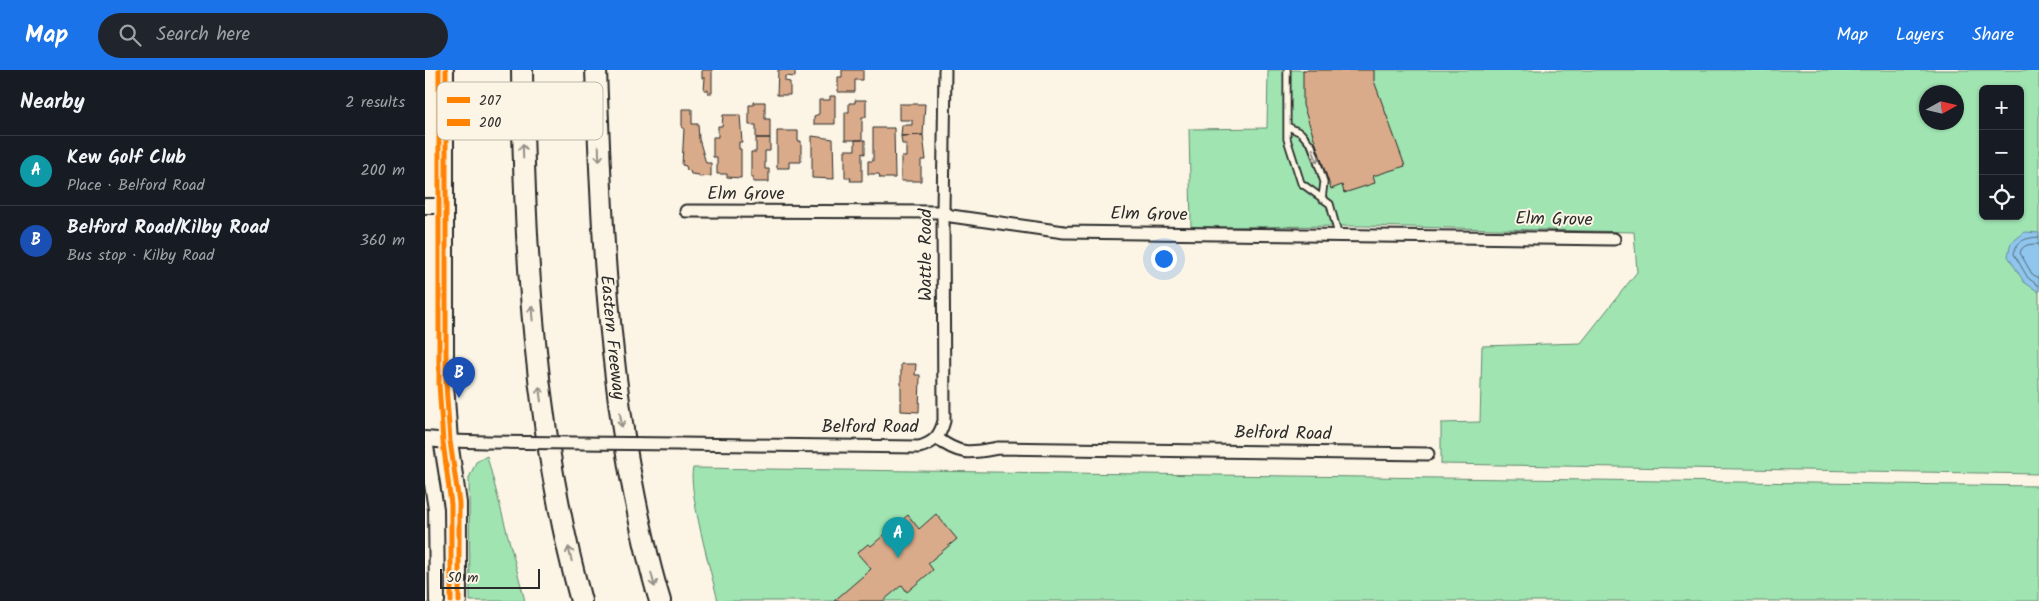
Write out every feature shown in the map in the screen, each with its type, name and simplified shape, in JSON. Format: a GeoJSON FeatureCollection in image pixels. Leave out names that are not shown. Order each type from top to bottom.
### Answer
{"type":"FeatureCollection","features":[{"type":"Feature","properties":{"kind":"highway"},"geometry":{"type":"LineString","coordinates":[[524,140],[526,239],[535,353],[549,457],[581,601]]}},
{"type":"Feature","properties":{"kind":"highway","name":"Eastern Freeway"},"geometry":{"type":"LineString","coordinates":[[599,140],[612,355],[637,510],[659,601]]}},
{"type":"Feature","properties":{"kind":"street","name":"Wattle Road"},"geometry":{"type":"LineString","coordinates":[[937,438],[942,430],[943,421],[945,70]]}},
{"type":"Feature","properties":{"kind":"street"},"geometry":{"type":"LineString","coordinates":[[446,140],[446,384],[450,441],[459,503],[459,601]]}},
{"type":"Feature","properties":{"kind":"street"},"geometry":{"type":"LineString","coordinates":[[425,206],[446,206]]}},
{"type":"Feature","properties":{"kind":"street","name":"Elm Grove"},"geometry":{"type":"LineString","coordinates":[[686,211],[943,212],[951,216],[1064,232],[1613,239]]}},
{"type":"Feature","properties":{"kind":"street","name":"Belford Road"},"geometry":{"type":"LineString","coordinates":[[425,440],[919,447],[928,445],[937,438],[952,449],[963,453],[998,448],[1428,454]]}},
{"type":"Feature","properties":{"kind":"street"},"geometry":{"type":"LineString","coordinates":[[425,440],[436,509],[437,601]]}},
{"type":"Feature","properties":{"kind":"lane"},"geometry":{"type":"LineString","coordinates":[[1287,70],[1287,139],[1301,182],[1330,204],[1338,234]]}},
{"type":"Feature","properties":{"kind":"lane"},"geometry":{"type":"LineString","coordinates":[[1287,126],[1301,133],[1312,146],[1324,182],[1322,198]]}},
{"type":"Feature","properties":{"kind":"green space"},"geometry":{"type":"Polygon","coordinates":[[[1268,70],[2039,70],[2039,474],[1441,464],[1441,423],[1480,422],[1482,346],[1581,343],[1637,272],[1634,232],[1362,226],[1191,227],[1189,129],[1267,128],[1268,70]]]}},
{"type":"Feature","properties":{"kind":"green space"},"geometry":{"type":"Polygon","coordinates":[[[487,456],[525,601],[470,601],[469,478],[476,462],[487,456]]]}},
{"type":"Feature","properties":{"kind":"green space"},"geometry":{"type":"Polygon","coordinates":[[[693,468],[2039,486],[2039,601],[718,601],[697,512],[692,478],[693,468]]]}},
{"type":"Feature","properties":{"kind":"water"},"geometry":{"type":"Polygon","coordinates":[[[2025,232],[2039,233],[2039,292],[2024,282],[2008,256],[2011,243],[2025,232]]]}},
{"type":"Feature","properties":{"kind":"building"},"geometry":{"type":"Polygon","coordinates":[[[702,70],[712,70],[712,93],[704,90],[705,78],[702,78],[702,70]]]}},
{"type":"Feature","properties":{"kind":"building"},"geometry":{"type":"Polygon","coordinates":[[[778,70],[795,70],[795,77],[785,76],[785,81],[790,82],[790,95],[777,95],[778,70]]]}},
{"type":"Feature","properties":{"kind":"building"},"geometry":{"type":"Polygon","coordinates":[[[842,70],[863,70],[863,80],[855,80],[855,92],[838,92],[838,77],[842,77],[842,70]]]}},
{"type":"Feature","properties":{"kind":"building"},"geometry":{"type":"Polygon","coordinates":[[[1303,70],[1374,70],[1374,81],[1405,166],[1373,176],[1375,183],[1344,193],[1342,185],[1331,189],[1303,105],[1303,70]]]}},
{"type":"Feature","properties":{"kind":"building"},"geometry":{"type":"Polygon","coordinates":[[[830,96],[835,96],[835,124],[814,124],[814,116],[819,114],[819,100],[830,100],[830,96]]]}},
{"type":"Feature","properties":{"kind":"building"},"geometry":{"type":"Polygon","coordinates":[[[855,100],[866,100],[866,117],[862,117],[862,140],[845,140],[845,112],[849,112],[849,103],[855,103],[855,100]]]}},
{"type":"Feature","properties":{"kind":"building"},"geometry":{"type":"Polygon","coordinates":[[[754,102],[765,102],[765,119],[770,119],[770,138],[756,138],[756,125],[749,125],[749,105],[754,105],[754,102]]]}},
{"type":"Feature","properties":{"kind":"building"},"geometry":{"type":"Polygon","coordinates":[[[899,104],[925,104],[923,135],[901,136],[902,125],[912,125],[912,120],[899,120],[899,104]]]}},
{"type":"Feature","properties":{"kind":"building"},"geometry":{"type":"Polygon","coordinates":[[[682,109],[692,109],[692,124],[698,124],[699,139],[706,163],[711,163],[711,176],[699,177],[699,175],[691,174],[686,166],[682,165],[684,128],[682,128],[682,109]]]}},
{"type":"Feature","properties":{"kind":"building"},"geometry":{"type":"Polygon","coordinates":[[[723,115],[740,115],[742,142],[739,142],[739,149],[741,149],[741,178],[727,177],[727,174],[717,174],[717,157],[713,157],[713,137],[718,137],[718,126],[722,126],[723,115]]]}},
{"type":"Feature","properties":{"kind":"building"},"geometry":{"type":"Polygon","coordinates":[[[873,128],[894,128],[895,178],[880,178],[879,174],[868,174],[868,161],[873,161],[873,128]]]}},
{"type":"Feature","properties":{"kind":"building"},"geometry":{"type":"Polygon","coordinates":[[[777,131],[798,131],[798,141],[801,141],[801,162],[789,162],[789,168],[777,168],[777,131]]]}},
{"type":"Feature","properties":{"kind":"building"},"geometry":{"type":"Polygon","coordinates":[[[923,135],[926,160],[921,160],[921,181],[901,181],[901,157],[906,157],[906,144],[902,144],[901,136],[923,135]]]}},
{"type":"Feature","properties":{"kind":"building"},"geometry":{"type":"Polygon","coordinates":[[[812,136],[833,139],[834,179],[812,178],[812,136]]]}},
{"type":"Feature","properties":{"kind":"building"},"geometry":{"type":"Polygon","coordinates":[[[756,138],[770,138],[770,151],[765,151],[765,169],[769,169],[769,182],[753,182],[753,177],[751,177],[751,152],[756,152],[756,138]]]}},
{"type":"Feature","properties":{"kind":"building"},"geometry":{"type":"Polygon","coordinates":[[[855,140],[865,140],[865,154],[862,153],[862,181],[850,181],[851,178],[845,178],[845,150],[855,150],[855,140]]]}},
{"type":"Feature","properties":{"kind":"building"},"geometry":{"type":"Polygon","coordinates":[[[1316,144],[1323,165],[1315,168],[1308,147],[1316,144]]]}},
{"type":"Feature","properties":{"kind":"building"},"geometry":{"type":"Polygon","coordinates":[[[901,364],[916,364],[915,375],[920,375],[919,412],[901,411],[901,364]]]}},
{"type":"Feature","properties":{"kind":"building"},"geometry":{"type":"Polygon","coordinates":[[[936,514],[957,539],[928,563],[933,570],[907,592],[902,585],[883,601],[834,601],[871,569],[857,553],[868,544],[871,546],[908,515],[919,529],[936,514]]]}},
{"type":"Feature","properties":{"kind":"transit line","name":"200"},"geometry":{"type":"LineString","coordinates":[[439,70],[439,82]]}},
{"type":"Feature","properties":{"kind":"transit line","name":"207"},"geometry":{"type":"LineString","coordinates":[[446,70],[446,82]]}},
{"type":"Feature","properties":{"kind":"transit line","name":"200"},"geometry":{"type":"LineString","coordinates":[[439,140],[439,384],[443,442],[451,504],[451,601]]}},
{"type":"Feature","properties":{"kind":"transit line","name":"207"},"geometry":{"type":"LineString","coordinates":[[446,140],[446,384],[450,441],[459,503],[459,601]]}},
{"type":"Feature","properties":{"kind":"place","name":"Belford Road/Kilby Road"},"geometry":{"type":"Point","coordinates":[459,398]}},
{"type":"Feature","properties":{"kind":"place","name":"Kew Golf Club"},"geometry":{"type":"Point","coordinates":[898,558]}}]}
